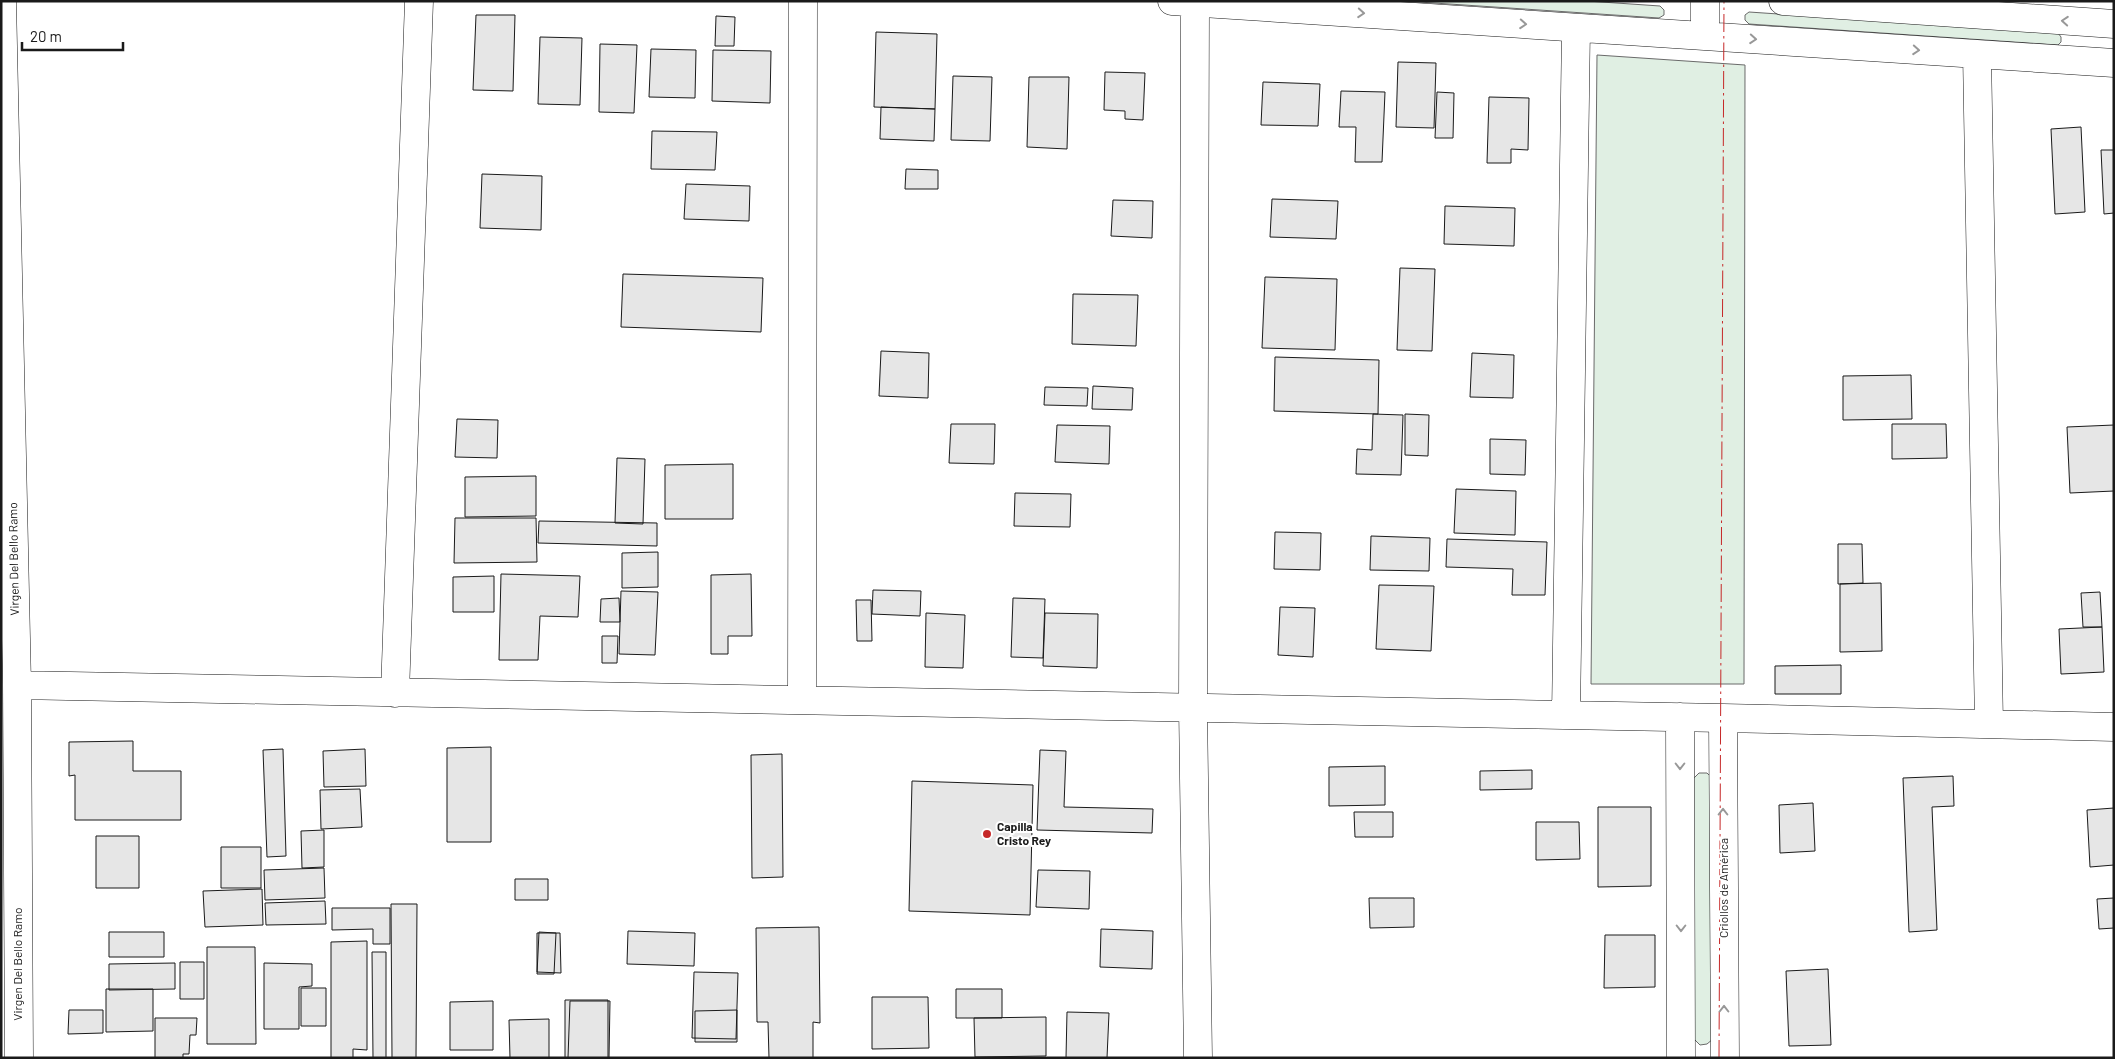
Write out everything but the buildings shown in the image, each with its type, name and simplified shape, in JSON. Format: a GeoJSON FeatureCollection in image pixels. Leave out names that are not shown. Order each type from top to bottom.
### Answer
{"type":"FeatureCollection","features":[{"type":"Feature","properties":{"kind":"street","name":"Virgen Del Bello Ramo"},"geometry":{"type":"LineString","coordinates":[[2,1],[6,424],[17,685],[19,1058]]}},
{"type":"Feature","properties":{"kind":"street"},"geometry":{"type":"LineString","coordinates":[[395,693],[419,1]]}},
{"type":"Feature","properties":{"kind":"street"},"geometry":{"type":"LineString","coordinates":[[802,700],[803,1]]}},
{"type":"Feature","properties":{"kind":"street"},"geometry":{"type":"LineString","coordinates":[[1705,1],[1705,36]]}},
{"type":"Feature","properties":{"kind":"street"},"geometry":{"type":"LineString","coordinates":[[1198,1058],[1184,2],[1333,6],[1576,28],[2102,62],[2100,16],[1783,1]]}},
{"type":"Feature","properties":{"kind":"street"},"geometry":{"type":"LineString","coordinates":[[1566,715],[1576,28]]}},
{"type":"Feature","properties":{"kind":"street"},"geometry":{"type":"LineString","coordinates":[[1977,54],[1989,724]]}},
{"type":"Feature","properties":{"kind":"street"},"geometry":{"type":"LineString","coordinates":[[17,685],[1680,717],[2114,728]]}},
{"type":"Feature","properties":{"kind":"street"},"geometry":{"type":"LineString","coordinates":[[1680,717],[1681,1058]]}},
{"type":"Feature","properties":{"kind":"street","name":"Criollos de América"},"geometry":{"type":"LineString","coordinates":[[1723,718],[1724,1058]]}},
{"type":"Feature","properties":{"kind":"green space"},"geometry":{"type":"Polygon","coordinates":[[[1404,1],[1587,1],[1660,6],[1664,10],[1664,15],[1659,18],[1404,1]]]}},
{"type":"Feature","properties":{"kind":"green space"},"geometry":{"type":"Polygon","coordinates":[[[1749,12],[2058,33],[2061,37],[2061,42],[2058,45],[1749,24],[1745,20],[1745,15],[1749,12]]]}},
{"type":"Feature","properties":{"kind":"green space"},"geometry":{"type":"Polygon","coordinates":[[[1597,55],[1745,65],[1744,684],[1591,684],[1597,55]]]}},
{"type":"Feature","properties":{"kind":"green space"},"geometry":{"type":"Polygon","coordinates":[[[1699,773],[1707,773],[1710,776],[1713,1039],[1707,1044],[1700,1045],[1694,1039],[1693,779],[1699,773]]]}},
{"type":"Feature","properties":{"kind":"power"},"geometry":{"type":"LineString","coordinates":[[1719,1058],[1724,1]]}},
{"type":"Feature","properties":{"kind":"place","name":"Capilla Cristo Rey"},"geometry":{"type":"Point","coordinates":[987,834]}}]}
